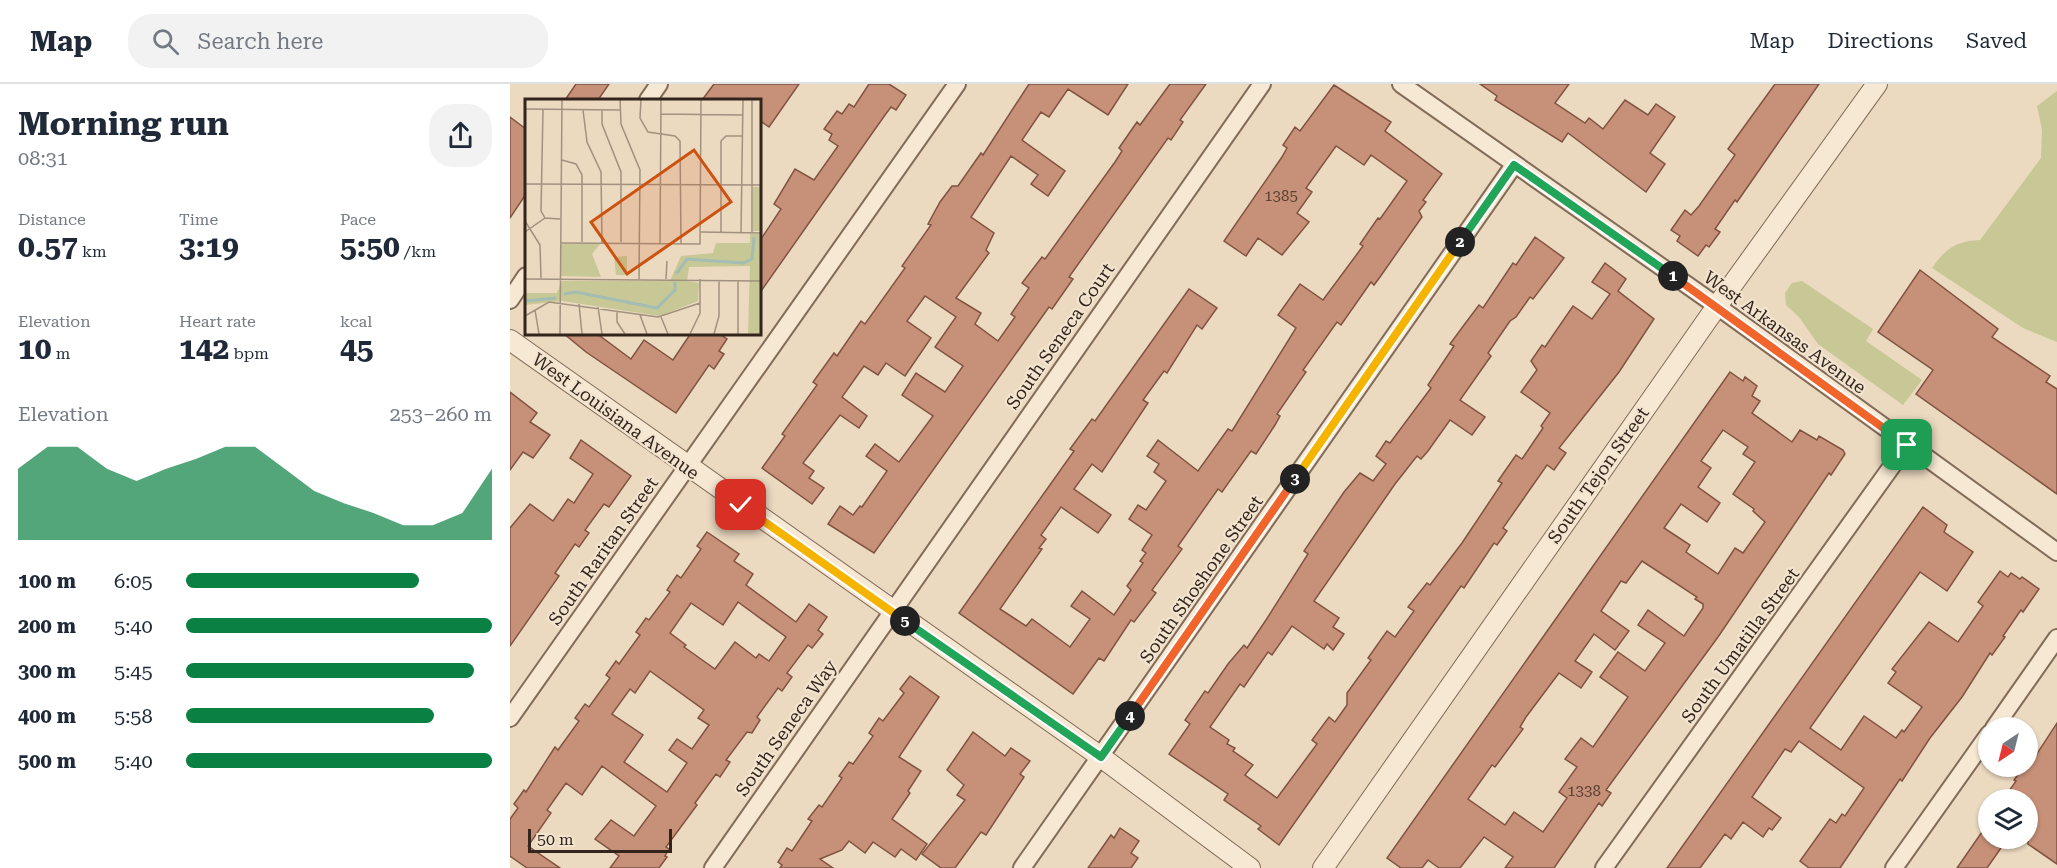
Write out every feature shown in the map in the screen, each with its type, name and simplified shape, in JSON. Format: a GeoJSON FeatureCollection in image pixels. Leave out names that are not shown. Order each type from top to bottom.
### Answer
{"type":"FeatureCollection","features":[{"type":"Feature","properties":{"kind":"street"},"geometry":{"type":"LineString","coordinates":[[649,99],[659,84]]}},
{"type":"Feature","properties":{"kind":"street","name":"South Raritan Street"},"geometry":{"type":"LineString","coordinates":[[510,718],[957,84]]}},
{"type":"Feature","properties":{"kind":"street","name":"South Seneca Court"},"geometry":{"type":"LineString","coordinates":[[891,611],[1262,84]]}},
{"type":"Feature","properties":{"kind":"street","name":"West Arkansas Avenue"},"geometry":{"type":"LineString","coordinates":[[1401,84],[1717,306],[2057,552]]}},
{"type":"Feature","properties":{"kind":"street","name":"South Tejon Street"},"geometry":{"type":"LineString","coordinates":[[1323,868],[1717,306],[1877,84]]}},
{"type":"Feature","properties":{"kind":"street","name":"South Shoshone Street"},"geometry":{"type":"LineString","coordinates":[[1022,868],[1514,165]]}},
{"type":"Feature","properties":{"kind":"street"},"geometry":{"type":"LineString","coordinates":[[510,300],[525,278]]}},
{"type":"Feature","properties":{"kind":"street","name":"West Louisiana Avenue"},"geometry":{"type":"LineString","coordinates":[[510,340],[1101,757],[1250,868]]}},
{"type":"Feature","properties":{"kind":"street","name":"South Umatilla Street"},"geometry":{"type":"LineString","coordinates":[[1604,868],[1907,445]]}},
{"type":"Feature","properties":{"kind":"street","name":"South Seneca Way"},"geometry":{"type":"LineString","coordinates":[[713,868],[891,611]]}},
{"type":"Feature","properties":{"kind":"street"},"geometry":{"type":"LineString","coordinates":[[2002,717],[2057,638]]}},
{"type":"Feature","properties":{"kind":"street"},"geometry":{"type":"LineString","coordinates":[[1894,868],[1978,750]]}},
{"type":"Feature","properties":{"kind":"green space"},"geometry":{"type":"Polygon","coordinates":[[[2057,91],[2057,342],[2023,328],[1932,268],[1952,247],[1964,242],[1980,240],[2041,158],[2042,130],[2037,106],[2057,91]]]}},
{"type":"Feature","properties":{"kind":"green space"},"geometry":{"type":"Polygon","coordinates":[[[1802,281],[1873,329],[1866,341],[1922,380],[1903,405],[1818,344],[1799,317],[1786,305],[1785,293],[1792,283],[1802,281]]]}},
{"type":"Feature","properties":{"kind":"building"},"geometry":{"type":"Polygon","coordinates":[[[576,84],[609,84],[599,99],[566,99],[576,84]]]}},
{"type":"Feature","properties":{"kind":"building"},"geometry":{"type":"Polygon","coordinates":[[[714,84],[799,84],[769,127],[760,121],[760,99],[703,99],[714,84]]]}},
{"type":"Feature","properties":{"kind":"building"},"geometry":{"type":"Polygon","coordinates":[[[869,84],[889,84],[906,95],[896,110],[891,107],[885,115],[760,293],[760,240],[781,209],[774,204],[795,169],[814,180],[838,146],[829,140],[832,134],[824,129],[837,111],[842,114],[849,104],[854,107],[869,84]]]}},
{"type":"Feature","properties":{"kind":"building"},"geometry":{"type":"Polygon","coordinates":[[[1029,84],[1128,84],[1108,115],[1068,89],[1049,117],[1041,112],[1022,140],[1065,171],[1048,196],[1031,184],[1038,175],[1011,156],[971,217],[994,233],[986,250],[989,253],[956,298],[981,313],[975,324],[998,341],[1015,317],[1011,314],[1029,288],[1022,283],[1042,257],[1045,259],[1115,162],[1122,151],[1119,148],[1137,122],[1140,125],[1170,84],[1206,84],[1180,120],[1183,122],[1171,140],[1168,138],[1069,277],[1073,279],[1052,309],[1049,307],[874,553],[828,524],[840,506],[853,515],[860,506],[862,507],[887,471],[866,456],[875,444],[899,462],[933,416],[902,395],[916,373],[945,392],[963,366],[935,347],[956,317],[925,296],[907,321],[931,338],[905,376],[886,363],[878,375],[864,366],[842,397],[867,416],[859,428],[840,415],[803,463],[814,471],[809,478],[824,488],[812,504],[762,468],[785,436],[782,434],[817,385],[813,382],[834,353],[837,356],[861,321],[865,324],[905,268],[902,266],[931,225],[928,224],[940,202],[952,186],[958,186],[981,153],[983,155],[1029,84]]]}},
{"type":"Feature","properties":{"kind":"building"},"geometry":{"type":"Polygon","coordinates":[[[1480,84],[1569,84],[1555,103],[1585,123],[1589,118],[1603,129],[1625,100],[1648,115],[1656,104],[1675,117],[1650,153],[1665,164],[1646,192],[1568,133],[1562,142],[1495,100],[1497,96],[1480,84]]]}},
{"type":"Feature","properties":{"kind":"building"},"geometry":{"type":"Polygon","coordinates":[[[1775,84],[1819,84],[1737,202],[1735,200],[1715,229],[1720,232],[1709,247],[1706,245],[1698,256],[1677,241],[1680,236],[1671,230],[1685,210],[1691,215],[1699,206],[1735,155],[1728,149],[1775,84]]]}},
{"type":"Feature","properties":{"kind":"building"},"geometry":{"type":"Polygon","coordinates":[[[1334,85],[1391,122],[1385,131],[1442,174],[1423,200],[1426,202],[1419,211],[1422,217],[1380,277],[1374,285],[1371,282],[1341,325],[1337,322],[1303,370],[1306,372],[1277,414],[1280,416],[1256,454],[1251,451],[1222,492],[1218,489],[1178,546],[1182,549],[1152,590],[1156,593],[1134,622],[1131,620],[1104,661],[1099,658],[1073,694],[959,613],[1074,451],[1070,449],[1092,419],[1095,421],[1189,289],[1217,308],[1202,329],[1197,325],[1167,373],[1164,371],[1143,400],[1148,403],[1102,472],[1092,464],[1074,489],[1111,515],[1098,533],[1061,507],[1041,535],[1046,539],[1039,548],[1042,549],[1000,609],[1026,626],[1032,619],[1070,647],[1090,619],[1071,606],[1082,591],[1114,615],[1131,590],[1127,586],[1143,563],[1140,561],[1146,553],[1142,550],[1152,535],[1129,519],[1138,505],[1146,510],[1166,481],[1154,472],[1159,464],[1147,456],[1158,440],[1198,471],[1228,429],[1232,431],[1296,328],[1278,315],[1300,284],[1323,300],[1363,246],[1360,244],[1378,218],[1380,219],[1407,181],[1371,155],[1364,165],[1336,146],[1306,188],[1312,192],[1297,213],[1309,222],[1282,255],[1258,238],[1246,256],[1224,241],[1282,157],[1287,148],[1283,145],[1295,127],[1300,131],[1334,85]]]}},
{"type":"Feature","properties":{"kind":"building"},"geometry":{"type":"Polygon","coordinates":[[[510,117],[525,128],[525,196],[510,218],[510,117]]]}},
{"type":"Feature","properties":{"kind":"building"},"geometry":{"type":"Polygon","coordinates":[[[1535,237],[1564,258],[1533,299],[1530,297],[1516,317],[1510,321],[1488,353],[1491,356],[1460,400],[1485,417],[1472,435],[1450,420],[1428,451],[1421,459],[1417,456],[1395,484],[1314,601],[1339,618],[1333,627],[1344,634],[1333,650],[1327,644],[1324,649],[1292,626],[1272,655],[1268,652],[1244,687],[1240,684],[1210,727],[1229,740],[1227,744],[1235,748],[1233,751],[1253,765],[1245,775],[1277,798],[1317,744],[1312,740],[1329,717],[1335,722],[1347,705],[1347,693],[1371,660],[1368,658],[1387,631],[1395,637],[1414,611],[1408,607],[1427,583],[1430,585],[1462,543],[1502,483],[1498,481],[1516,455],[1522,459],[1543,428],[1541,426],[1550,413],[1521,392],[1537,370],[1531,361],[1542,345],[1545,347],[1573,306],[1592,319],[1610,294],[1592,282],[1605,263],[1626,279],[1618,291],[1654,319],[1619,372],[1559,448],[1566,453],[1554,470],[1547,465],[1503,528],[1507,531],[1497,545],[1494,543],[1464,588],[1461,586],[1279,845],[1258,829],[1261,826],[1224,800],[1228,794],[1169,754],[1190,724],[1185,720],[1205,691],[1208,693],[1244,645],[1247,648],[1266,620],[1308,554],[1304,551],[1344,492],[1360,473],[1373,481],[1386,464],[1376,456],[1386,441],[1390,443],[1431,388],[1428,385],[1454,346],[1450,344],[1479,305],[1483,308],[1513,263],[1516,265],[1535,237]]]}},
{"type":"Feature","properties":{"kind":"building"},"geometry":{"type":"Polygon","coordinates":[[[1920,270],[1998,329],[1992,337],[2050,376],[2046,382],[2057,389],[2057,494],[1916,394],[1933,370],[1878,332],[1920,270]]]}},
{"type":"Feature","properties":{"kind":"building"},"geometry":{"type":"Polygon","coordinates":[[[564,334],[597,334],[631,359],[644,340],[673,360],[690,334],[720,334],[727,339],[719,351],[724,354],[714,369],[709,365],[676,413],[586,352],[564,334]]]}},
{"type":"Feature","properties":{"kind":"building"},"geometry":{"type":"Polygon","coordinates":[[[1730,372],[1743,381],[1745,377],[1757,386],[1752,396],[1760,401],[1752,413],[1792,442],[1800,430],[1817,440],[1819,436],[1843,450],[1845,454],[1831,475],[1829,473],[1718,637],[1606,790],[1611,793],[1602,806],[1599,803],[1554,868],[1505,868],[1513,857],[1484,837],[1460,868],[1439,868],[1428,860],[1422,868],[1401,868],[1387,858],[1730,372]],[[1723,430],[1701,461],[1711,468],[1698,487],[1720,503],[1707,522],[1681,504],[1664,528],[1690,545],[1686,552],[1718,574],[1735,548],[1743,553],[1765,522],[1753,511],[1754,509],[1733,494],[1755,462],[1743,454],[1748,447],[1723,430]],[[1642,561],[1626,583],[1621,581],[1601,611],[1629,631],[1615,650],[1594,634],[1575,661],[1592,672],[1581,688],[1559,673],[1526,717],[1520,727],[1523,729],[1495,767],[1492,765],[1468,799],[1505,825],[1514,812],[1543,832],[1567,798],[1559,792],[1577,767],[1565,759],[1581,738],[1593,747],[1628,697],[1600,677],[1618,652],[1645,671],[1665,643],[1638,625],[1648,610],[1684,636],[1703,608],[1703,604],[1695,599],[1697,597],[1642,561]]]}},
{"type":"Feature","properties":{"kind":"building"},"geometry":{"type":"Polygon","coordinates":[[[510,392],[537,413],[530,422],[550,435],[533,458],[523,452],[510,470],[510,392]]]}},
{"type":"Feature","properties":{"kind":"building"},"geometry":{"type":"Polygon","coordinates":[[[581,440],[631,476],[609,507],[604,504],[585,530],[589,533],[579,547],[575,544],[555,573],[559,576],[510,646],[510,528],[530,504],[553,521],[568,499],[574,503],[593,474],[570,458],[581,440]]]}},
{"type":"Feature","properties":{"kind":"building"},"geometry":{"type":"Polygon","coordinates":[[[1923,507],[1947,525],[1944,532],[1973,552],[1947,591],[1920,572],[1810,728],[1841,750],[1864,716],[1896,738],[1902,730],[1904,732],[1922,707],[1888,683],[1896,672],[1892,669],[1929,622],[1958,642],[1983,606],[1978,602],[2000,571],[2008,577],[2011,573],[2020,579],[2022,577],[2039,589],[2023,612],[2021,610],[1992,655],[1990,653],[1962,697],[1930,738],[1902,781],[1900,779],[1840,868],[1809,868],[1800,861],[1830,819],[1836,823],[1842,814],[1845,816],[1864,788],[1799,741],[1791,752],[1785,749],[1752,797],[1781,818],[1772,830],[1769,828],[1763,837],[1743,822],[1731,839],[1725,834],[1700,868],[1667,868],[1923,507]]]}},
{"type":"Feature","properties":{"kind":"building"},"geometry":{"type":"Polygon","coordinates":[[[707,532],[739,554],[734,561],[753,574],[746,585],[796,622],[809,604],[827,617],[818,630],[823,634],[812,648],[808,645],[787,673],[792,677],[782,691],[778,688],[757,717],[760,720],[752,733],[747,732],[726,760],[730,762],[720,777],[716,774],[695,803],[697,805],[666,847],[669,849],[665,856],[667,857],[659,868],[610,868],[619,856],[595,839],[611,820],[634,836],[656,806],[602,766],[582,795],[566,783],[547,810],[551,813],[528,846],[560,868],[527,868],[510,856],[510,819],[518,808],[514,804],[524,790],[526,792],[555,747],[558,750],[579,721],[575,718],[585,704],[589,707],[610,678],[606,675],[616,661],[619,664],[640,635],[636,632],[646,618],[649,620],[670,592],[667,590],[677,575],[681,578],[701,549],[697,546],[707,532]],[[738,602],[723,625],[691,603],[670,633],[686,645],[684,647],[715,669],[735,642],[756,658],[759,654],[769,661],[786,637],[738,602]],[[650,671],[635,693],[630,689],[612,714],[643,735],[624,762],[667,792],[687,763],[669,750],[677,739],[692,749],[709,725],[698,718],[704,710],[650,671]]]}},
{"type":"Feature","properties":{"kind":"building"},"geometry":{"type":"Polygon","coordinates":[[[910,676],[939,697],[899,757],[921,771],[908,791],[910,793],[892,819],[927,844],[916,860],[901,849],[895,857],[873,842],[865,853],[849,841],[842,850],[820,859],[833,868],[780,868],[782,865],[778,862],[787,848],[792,851],[812,821],[808,819],[819,805],[822,807],[842,778],[839,776],[849,762],[853,764],[873,736],[869,733],[879,718],[883,721],[904,693],[900,689],[910,676]]]}},
{"type":"Feature","properties":{"kind":"building"},"geometry":{"type":"Polygon","coordinates":[[[2057,723],[2057,864],[2035,849],[2038,849],[2038,789],[2010,789],[2016,777],[2038,777],[2038,752],[2057,723]]]}},
{"type":"Feature","properties":{"kind":"building"},"geometry":{"type":"Polygon","coordinates":[[[973,732],[1005,756],[1011,748],[1030,761],[1020,774],[1024,777],[986,835],[981,832],[955,868],[941,868],[922,854],[965,800],[957,795],[964,785],[947,770],[973,732]]]}},
{"type":"Feature","properties":{"kind":"building"},"geometry":{"type":"Polygon","coordinates":[[[1120,828],[1139,841],[1131,853],[1138,858],[1131,868],[1088,868],[1111,835],[1114,838],[1120,828]]]}},
{"type":"Feature","properties":{"kind":"building"},"geometry":{"type":"Polygon","coordinates":[[[1978,838],[1978,849],[2000,849],[1987,868],[1957,868],[1978,838]]]}},
{"type":"Feature","properties":{"kind":"route"},"geometry":{"type":"LineString","coordinates":[[741,505],[1101,757],[1514,165],[1717,306],[1907,445]]}}]}
